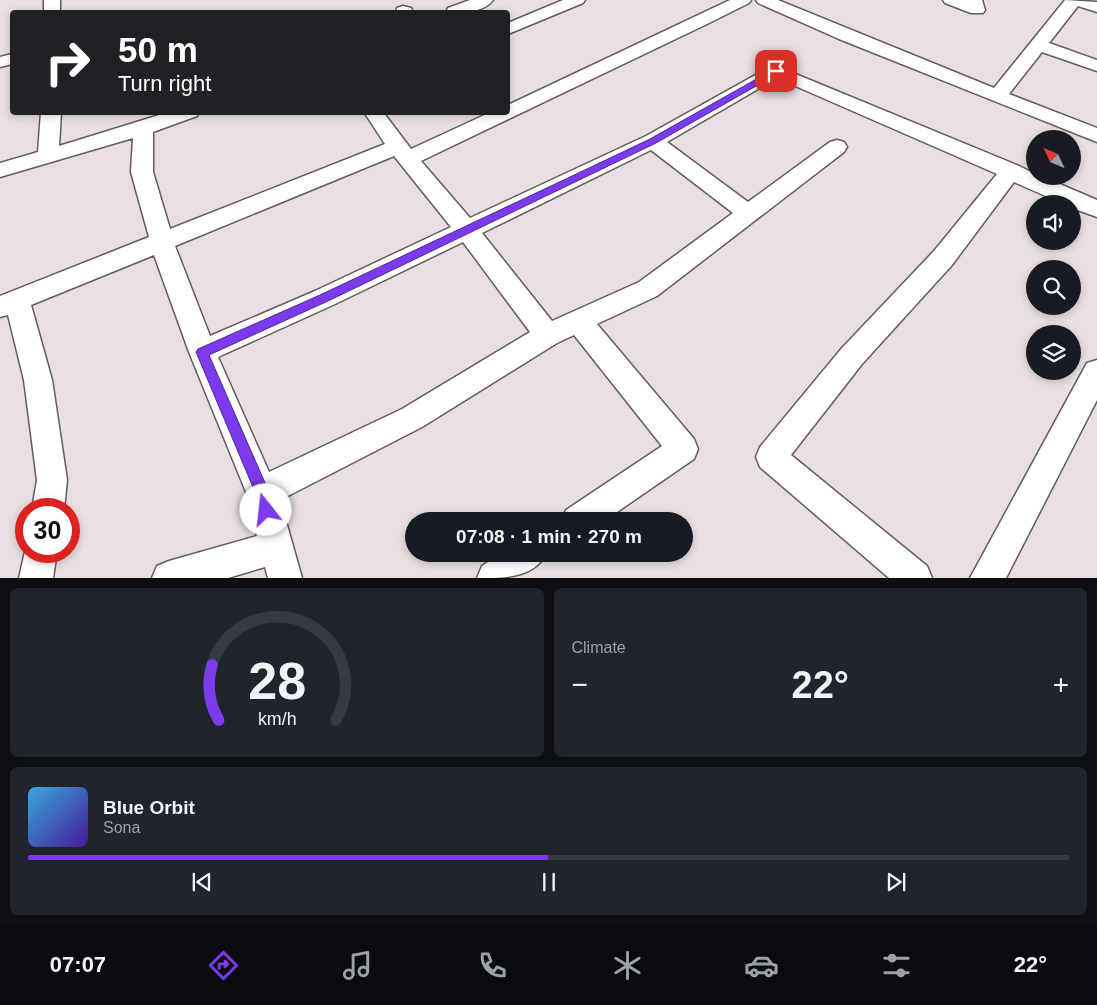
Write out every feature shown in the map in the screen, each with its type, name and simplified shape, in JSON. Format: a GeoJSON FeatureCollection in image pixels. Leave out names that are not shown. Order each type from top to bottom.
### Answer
{"type":"FeatureCollection","features":[{"type":"Feature","properties":{"kind":"street"},"geometry":{"type":"LineString","coordinates":[[459,10],[484,0]]}},
{"type":"Feature","properties":{"kind":"street"},"geometry":{"type":"LineString","coordinates":[[510,28],[577,0]]}},
{"type":"Feature","properties":{"kind":"street"},"geometry":{"type":"LineString","coordinates":[[510,108],[593,73],[675,31],[743,0]]}},
{"type":"Feature","properties":{"kind":"street"},"geometry":{"type":"LineString","coordinates":[[764,0],[845,35],[1097,135]]}},
{"type":"Feature","properties":{"kind":"street"},"geometry":{"type":"LineString","coordinates":[[951,0],[977,10],[974,0]]}},
{"type":"Feature","properties":{"kind":"street"},"geometry":{"type":"LineString","coordinates":[[997,96],[1039,45],[1067,1],[1097,6]]}},
{"type":"Feature","properties":{"kind":"street"},"geometry":{"type":"LineString","coordinates":[[1039,45],[1097,66]]}},
{"type":"Feature","properties":{"kind":"street"},"geometry":{"type":"LineString","coordinates":[[202,352],[324,298],[653,141],[776,71],[1097,209]]}},
{"type":"Feature","properties":{"kind":"street"},"geometry":{"type":"LineString","coordinates":[[48,156],[51,115]]}},
{"type":"Feature","properties":{"kind":"street"},"geometry":{"type":"LineString","coordinates":[[0,170],[181,115]]}},
{"type":"Feature","properties":{"kind":"street"},"geometry":{"type":"LineString","coordinates":[[375,115],[403,153],[467,230],[548,336]]}},
{"type":"Feature","properties":{"kind":"street"},"geometry":{"type":"LineString","coordinates":[[50,498],[52,480],[38,380],[9,304],[162,243],[403,153],[493,115]]}},
{"type":"Feature","properties":{"kind":"street"},"geometry":{"type":"LineString","coordinates":[[143,128],[142,172],[162,243],[202,352],[262,492],[280,562],[170,578]]}},
{"type":"Feature","properties":{"kind":"street"},"geometry":{"type":"LineString","coordinates":[[653,141],[749,214]]}},
{"type":"Feature","properties":{"kind":"street"},"geometry":{"type":"LineString","coordinates":[[262,492],[412,418],[548,336],[648,289],[837,147]]}},
{"type":"Feature","properties":{"kind":"street"},"geometry":{"type":"LineString","coordinates":[[915,578],[771,457],[852,356],[943,258],[1011,171]]}},
{"type":"Feature","properties":{"kind":"street"},"geometry":{"type":"LineString","coordinates":[[579,322],[683,449],[590,512]]}},
{"type":"Feature","properties":{"kind":"street"},"geometry":{"type":"LineString","coordinates":[[987,578],[1097,372]]}},
{"type":"Feature","properties":{"kind":"street"},"geometry":{"type":"LineString","coordinates":[[494,578],[517,562]]}},
{"type":"Feature","properties":{"kind":"street"},"geometry":{"type":"LineString","coordinates":[[36,578],[39,563]]}},
{"type":"Feature","properties":{"kind":"route"},"geometry":{"type":"LineString","coordinates":[[266,510],[262,492],[202,352],[324,298],[653,141],[776,71]]}}]}
